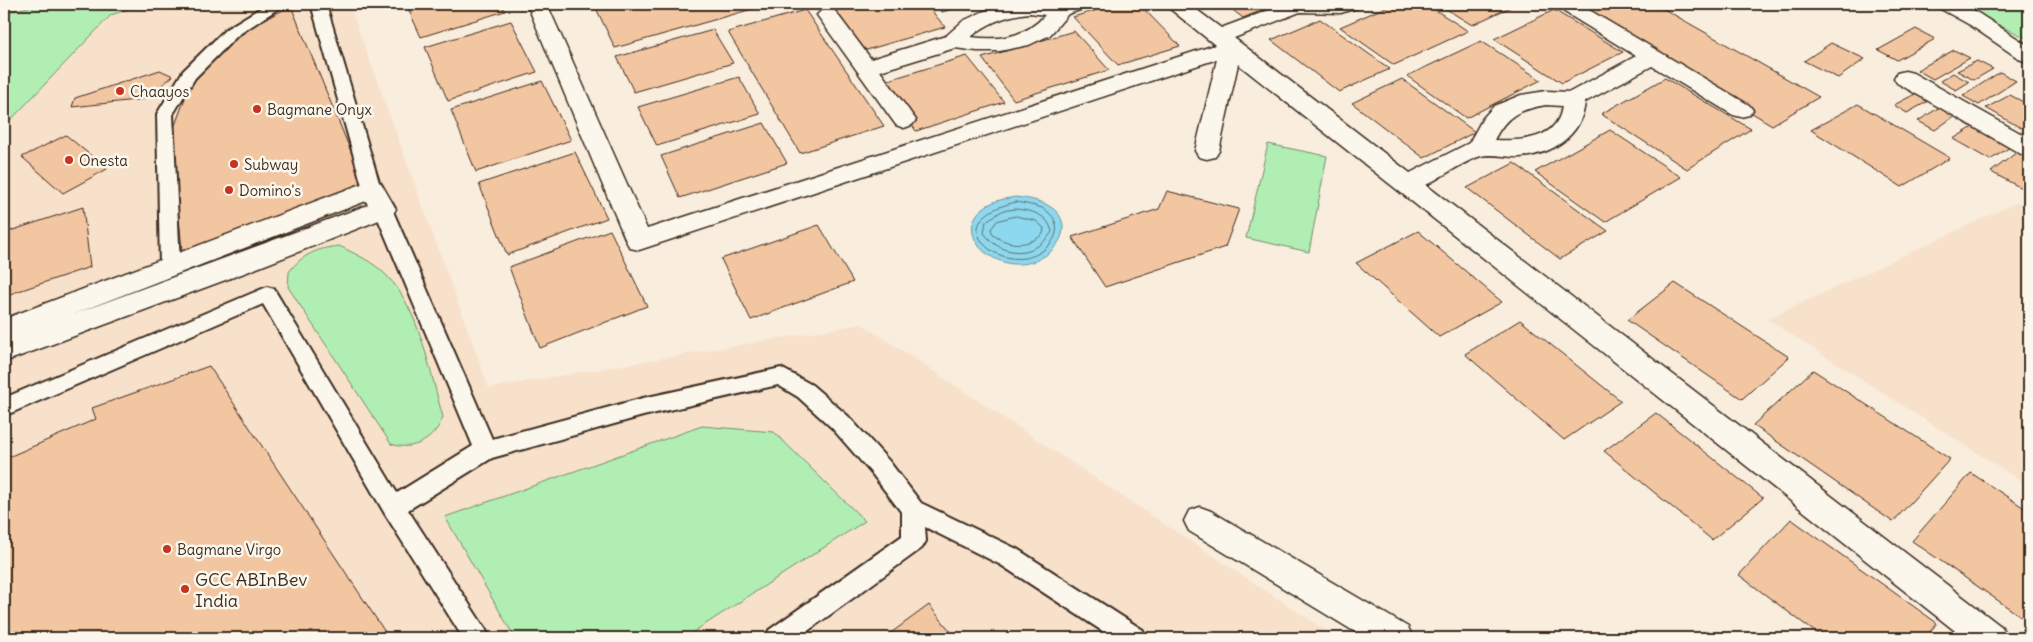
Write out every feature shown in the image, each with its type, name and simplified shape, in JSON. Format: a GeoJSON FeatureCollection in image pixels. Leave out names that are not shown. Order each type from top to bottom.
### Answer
{"type":"FeatureCollection","features":[{"type":"Feature","properties":{"kind":"street"},"geometry":{"type":"LineString","coordinates":[[537,4],[639,241],[1224,42],[1298,5],[1321,8],[1341,7],[1349,4]]}},
{"type":"Feature","properties":{"kind":"street"},"geometry":{"type":"LineString","coordinates":[[1176,4],[1990,638]]}},
{"type":"Feature","properties":{"kind":"street"},"geometry":{"type":"LineString","coordinates":[[1565,4],[1741,110]]}},
{"type":"Feature","properties":{"kind":"street"},"geometry":{"type":"LineString","coordinates":[[1946,4],[1963,10],[2006,42],[2029,55]]}},
{"type":"Feature","properties":{"kind":"street"},"geometry":{"type":"LineString","coordinates":[[866,68],[954,42],[1001,46],[1024,40],[1043,30],[1070,7]]}},
{"type":"Feature","properties":{"kind":"street"},"geometry":{"type":"LineString","coordinates":[[954,42],[971,26],[989,16],[1009,9],[1070,7]]}},
{"type":"Feature","properties":{"kind":"street"},"geometry":{"type":"LineString","coordinates":[[828,15],[904,120]]}},
{"type":"Feature","properties":{"kind":"street"},"geometry":{"type":"LineString","coordinates":[[1207,150],[1224,42]]}},
{"type":"Feature","properties":{"kind":"street"},"geometry":{"type":"LineString","coordinates":[[1478,148],[1491,123],[1502,111],[1521,102],[1546,98],[1574,99],[1652,57]]}},
{"type":"Feature","properties":{"kind":"street"},"geometry":{"type":"LineString","coordinates":[[1905,78],[2029,148]]}},
{"type":"Feature","properties":{"kind":"street"},"geometry":{"type":"LineString","coordinates":[[1408,184],[1478,148],[1537,146],[1558,136],[1568,122],[1573,110],[1574,99]]}},
{"type":"Feature","properties":{"kind":"street"},"geometry":{"type":"LineString","coordinates":[[4,330],[170,266],[378,199]]}},
{"type":"Feature","properties":{"kind":"street"},"geometry":{"type":"LineString","coordinates":[[4,351],[238,265],[378,199]]}},
{"type":"Feature","properties":{"kind":"street"},"geometry":{"type":"LineString","coordinates":[[1200,521],[1396,638]]}},
{"type":"Feature","properties":{"kind":"lane"},"geometry":{"type":"LineString","coordinates":[[170,266],[165,114],[189,76],[232,32],[277,4]]}},
{"type":"Feature","properties":{"kind":"lane"},"geometry":{"type":"LineString","coordinates":[[318,4],[378,199],[486,450]]}},
{"type":"Feature","properties":{"kind":"lane"},"geometry":{"type":"LineString","coordinates":[[4,407],[267,294],[393,507],[477,638]]}},
{"type":"Feature","properties":{"kind":"lane"},"geometry":{"type":"LineString","coordinates":[[393,507],[486,450],[643,407],[780,376],[805,391],[840,422],[881,468],[913,510],[1009,557],[1134,638]]}},
{"type":"Feature","properties":{"kind":"lane"},"geometry":{"type":"LineString","coordinates":[[778,638],[914,541],[913,510]]}},
{"type":"Feature","properties":{"kind":"shaded area"},"geometry":{"type":"Polygon","coordinates":[[[143,4],[349,4],[489,388],[862,324],[1337,638],[4,638],[4,127],[111,15],[143,4]]]}},
{"type":"Feature","properties":{"kind":"shaded area"},"geometry":{"type":"Polygon","coordinates":[[[2018,202],[2029,208],[2029,486],[1767,319],[2018,202]]]}},
{"type":"Feature","properties":{"kind":"green space"},"geometry":{"type":"Polygon","coordinates":[[[40,4],[143,4],[111,15],[4,127],[4,13],[40,4]]]}},
{"type":"Feature","properties":{"kind":"green space"},"geometry":{"type":"Polygon","coordinates":[[[1952,4],[2029,4],[2029,39],[1952,4]]]}},
{"type":"Feature","properties":{"kind":"green space"},"geometry":{"type":"Polygon","coordinates":[[[1268,144],[1327,156],[1309,252],[1246,238],[1268,144]]]}},
{"type":"Feature","properties":{"kind":"green space"},"geometry":{"type":"Polygon","coordinates":[[[339,246],[371,262],[387,276],[408,306],[416,324],[443,417],[435,432],[423,442],[408,446],[391,444],[288,287],[289,272],[299,261],[311,253],[339,246]]]}},
{"type":"Feature","properties":{"kind":"green space"},"geometry":{"type":"Polygon","coordinates":[[[702,426],[774,432],[865,521],[684,638],[515,638],[445,517],[702,426]]]}},
{"type":"Feature","properties":{"kind":"water"},"geometry":{"type":"Polygon","coordinates":[[[1015,197],[1044,203],[1059,215],[1063,229],[1058,244],[1045,256],[1027,263],[1007,263],[986,253],[980,248],[974,236],[973,223],[980,211],[993,202],[1015,197]]]}},
{"type":"Feature","properties":{"kind":"building"},"geometry":{"type":"Polygon","coordinates":[[[406,4],[501,4],[505,11],[421,37],[406,4]]]}},
{"type":"Feature","properties":{"kind":"building"},"geometry":{"type":"Polygon","coordinates":[[[603,4],[770,4],[615,48],[595,6],[603,4]]]}},
{"type":"Feature","properties":{"kind":"building"},"geometry":{"type":"Polygon","coordinates":[[[847,4],[926,4],[945,27],[863,51],[833,8],[847,4]]]}},
{"type":"Feature","properties":{"kind":"building"},"geometry":{"type":"Polygon","coordinates":[[[935,4],[970,4],[942,12],[935,4]]]}},
{"type":"Feature","properties":{"kind":"building"},"geometry":{"type":"Polygon","coordinates":[[[1117,4],[1139,4],[1180,46],[1118,65],[1073,17],[1117,4]]]}},
{"type":"Feature","properties":{"kind":"building"},"geometry":{"type":"Polygon","coordinates":[[[1225,4],[1277,4],[1243,18],[1225,4]]]}},
{"type":"Feature","properties":{"kind":"building"},"geometry":{"type":"Polygon","coordinates":[[[1393,4],[1426,4],[1468,31],[1394,65],[1340,27],[1393,4]]]}},
{"type":"Feature","properties":{"kind":"building"},"geometry":{"type":"Polygon","coordinates":[[[1438,4],[1517,4],[1472,25],[1438,4]]]}},
{"type":"Feature","properties":{"kind":"building"},"geometry":{"type":"Polygon","coordinates":[[[1655,4],[1819,97],[1772,125],[1573,5],[1655,4]]]}},
{"type":"Feature","properties":{"kind":"building","name":"Bagmane Onyx"},"geometry":{"type":"Polygon","coordinates":[[[291,6],[366,188],[183,260],[171,136],[191,82],[234,35],[291,6]]]}},
{"type":"Feature","properties":{"kind":"building"},"geometry":{"type":"Polygon","coordinates":[[[805,10],[884,126],[800,153],[728,32],[805,10]]]}},
{"type":"Feature","properties":{"kind":"building"},"geometry":{"type":"Polygon","coordinates":[[[1554,10],[1623,52],[1562,83],[1494,39],[1554,10]]]}},
{"type":"Feature","properties":{"kind":"building"},"geometry":{"type":"Polygon","coordinates":[[[1320,19],[1390,69],[1339,92],[1271,40],[1320,19]]]}},
{"type":"Feature","properties":{"kind":"building"},"geometry":{"type":"Polygon","coordinates":[[[511,21],[537,72],[448,101],[425,47],[511,21]]]}},
{"type":"Feature","properties":{"kind":"building"},"geometry":{"type":"Polygon","coordinates":[[[1916,29],[1935,39],[1897,60],[1878,50],[1916,29]]]}},
{"type":"Feature","properties":{"kind":"building"},"geometry":{"type":"Polygon","coordinates":[[[713,30],[733,63],[634,92],[617,57],[713,30]]]}},
{"type":"Feature","properties":{"kind":"building"},"geometry":{"type":"Polygon","coordinates":[[[1074,31],[1109,70],[1014,100],[982,58],[1074,31]]]}},
{"type":"Feature","properties":{"kind":"building"},"geometry":{"type":"Polygon","coordinates":[[[1481,41],[1541,80],[1466,118],[1407,76],[1481,41]]]}},
{"type":"Feature","properties":{"kind":"building"},"geometry":{"type":"Polygon","coordinates":[[[1831,43],[1865,59],[1838,78],[1804,61],[1831,43]]]}},
{"type":"Feature","properties":{"kind":"building"},"geometry":{"type":"Polygon","coordinates":[[[1954,50],[1970,58],[1933,79],[1917,70],[1954,50]]]}},
{"type":"Feature","properties":{"kind":"building"},"geometry":{"type":"Polygon","coordinates":[[[967,56],[1004,102],[916,131],[882,82],[967,56]]]}},
{"type":"Feature","properties":{"kind":"building"},"geometry":{"type":"Polygon","coordinates":[[[1977,61],[1993,69],[1974,80],[1957,71],[1977,61]]]}},
{"type":"Feature","properties":{"kind":"building"},"geometry":{"type":"Polygon","coordinates":[[[160,70],[173,76],[145,99],[72,107],[75,98],[160,70]]]}},
{"type":"Feature","properties":{"kind":"building"},"geometry":{"type":"Polygon","coordinates":[[[2000,72],[2016,81],[1979,105],[1963,96],[2000,72]]]}},
{"type":"Feature","properties":{"kind":"building"},"geometry":{"type":"Polygon","coordinates":[[[1953,73],[1969,82],[1956,90],[1940,81],[1953,73]]]}},
{"type":"Feature","properties":{"kind":"building"},"geometry":{"type":"Polygon","coordinates":[[[739,77],[760,114],[657,146],[638,107],[739,77]]]}},
{"type":"Feature","properties":{"kind":"building"},"geometry":{"type":"Polygon","coordinates":[[[1665,78],[1751,129],[1687,169],[1601,114],[1665,78]]]}},
{"type":"Feature","properties":{"kind":"building"},"geometry":{"type":"Polygon","coordinates":[[[1402,79],[1475,132],[1424,158],[1352,103],[1402,79]]]}},
{"type":"Feature","properties":{"kind":"building"},"geometry":{"type":"Polygon","coordinates":[[[542,81],[571,140],[476,172],[451,110],[542,81]]]}},
{"type":"Feature","properties":{"kind":"building"},"geometry":{"type":"Polygon","coordinates":[[[1919,92],[1932,99],[1907,113],[1894,105],[1919,92]]]}},
{"type":"Feature","properties":{"kind":"building"},"geometry":{"type":"Polygon","coordinates":[[[2010,95],[2029,105],[2029,123],[2021,128],[1986,108],[2010,95]]]}},
{"type":"Feature","properties":{"kind":"building"},"geometry":{"type":"Polygon","coordinates":[[[1858,104],[1950,158],[1902,187],[1811,130],[1858,104]]]}},
{"type":"Feature","properties":{"kind":"building"},"geometry":{"type":"Polygon","coordinates":[[[1943,105],[1959,113],[1935,130],[1918,121],[1943,105]]]}},
{"type":"Feature","properties":{"kind":"building"},"geometry":{"type":"Polygon","coordinates":[[[764,123],[787,163],[680,198],[661,156],[764,123]]]}},
{"type":"Feature","properties":{"kind":"building"},"geometry":{"type":"Polygon","coordinates":[[[1978,124],[2015,144],[1990,160],[1953,139],[1978,124]]]}},
{"type":"Feature","properties":{"kind":"building"},"geometry":{"type":"Polygon","coordinates":[[[1610,130],[1681,177],[1605,222],[1535,172],[1610,130]]]}},
{"type":"Feature","properties":{"kind":"building"},"geometry":{"type":"Polygon","coordinates":[[[66,135],[107,169],[63,193],[22,157],[66,135]]]}},
{"type":"Feature","properties":{"kind":"building"},"geometry":{"type":"Polygon","coordinates":[[[2021,149],[2029,153],[2029,192],[1991,172],[2021,149]]]}},
{"type":"Feature","properties":{"kind":"building"},"geometry":{"type":"Polygon","coordinates":[[[575,152],[607,218],[507,255],[479,184],[575,152]]]}},
{"type":"Feature","properties":{"kind":"building"},"geometry":{"type":"Polygon","coordinates":[[[1514,163],[1608,231],[1560,259],[1467,188],[1514,163]]]}},
{"type":"Feature","properties":{"kind":"building"},"geometry":{"type":"Polygon","coordinates":[[[1167,191],[1239,209],[1225,247],[1105,287],[1072,237],[1159,209],[1167,191]]]}},
{"type":"Feature","properties":{"kind":"building"},"geometry":{"type":"Polygon","coordinates":[[[83,207],[90,267],[4,296],[4,233],[83,207]]]}},
{"type":"Feature","properties":{"kind":"building"},"geometry":{"type":"Polygon","coordinates":[[[819,225],[853,282],[751,320],[721,259],[819,225]]]}},
{"type":"Feature","properties":{"kind":"building"},"geometry":{"type":"Polygon","coordinates":[[[610,230],[647,306],[540,348],[509,267],[610,230]]]}},
{"type":"Feature","properties":{"kind":"building"},"geometry":{"type":"Polygon","coordinates":[[[1418,231],[1502,302],[1439,337],[1356,263],[1418,231]]]}},
{"type":"Feature","properties":{"kind":"building"},"geometry":{"type":"Polygon","coordinates":[[[1675,283],[1789,357],[1742,399],[1627,320],[1675,283]]]}},
{"type":"Feature","properties":{"kind":"building"},"geometry":{"type":"Polygon","coordinates":[[[1520,320],[1621,401],[1564,440],[1465,354],[1520,320]]]}},
{"type":"Feature","properties":{"kind":"building","name":"Bagmane Virgo"},"geometry":{"type":"Polygon","coordinates":[[[209,366],[389,638],[4,638],[4,459],[96,419],[92,408],[209,366]]]}},
{"type":"Feature","properties":{"kind":"building"},"geometry":{"type":"Polygon","coordinates":[[[1813,370],[1950,459],[1893,522],[1753,425],[1813,370]]]}},
{"type":"Feature","properties":{"kind":"building"},"geometry":{"type":"Polygon","coordinates":[[[1656,413],[1763,498],[1712,540],[1604,451],[1656,413]]]}},
{"type":"Feature","properties":{"kind":"building"},"geometry":{"type":"Polygon","coordinates":[[[1971,473],[2029,511],[2029,622],[1912,541],[1971,473]]]}},
{"type":"Feature","properties":{"kind":"building"},"geometry":{"type":"Polygon","coordinates":[[[1791,519],[1937,623],[1925,638],[1823,638],[1739,575],[1791,519]]]}},
{"type":"Feature","properties":{"kind":"building"},"geometry":{"type":"Polygon","coordinates":[[[929,605],[956,638],[884,638],[929,605]]]}},
{"type":"Feature","properties":{"kind":"place","name":"Chaayos"},"geometry":{"type":"Point","coordinates":[120,91]}},
{"type":"Feature","properties":{"kind":"place","name":"Bagmane Onyx"},"geometry":{"type":"Point","coordinates":[257,109]}},
{"type":"Feature","properties":{"kind":"place","name":"Onesta"},"geometry":{"type":"Point","coordinates":[69,160]}},
{"type":"Feature","properties":{"kind":"place","name":"Subway"},"geometry":{"type":"Point","coordinates":[234,164]}},
{"type":"Feature","properties":{"kind":"place","name":"Domino's"},"geometry":{"type":"Point","coordinates":[229,190]}},
{"type":"Feature","properties":{"kind":"place","name":"Bagmane Virgo"},"geometry":{"type":"Point","coordinates":[167,549]}},
{"type":"Feature","properties":{"kind":"place","name":"GCC ABInBev India"},"geometry":{"type":"Point","coordinates":[185,589]}}]}
